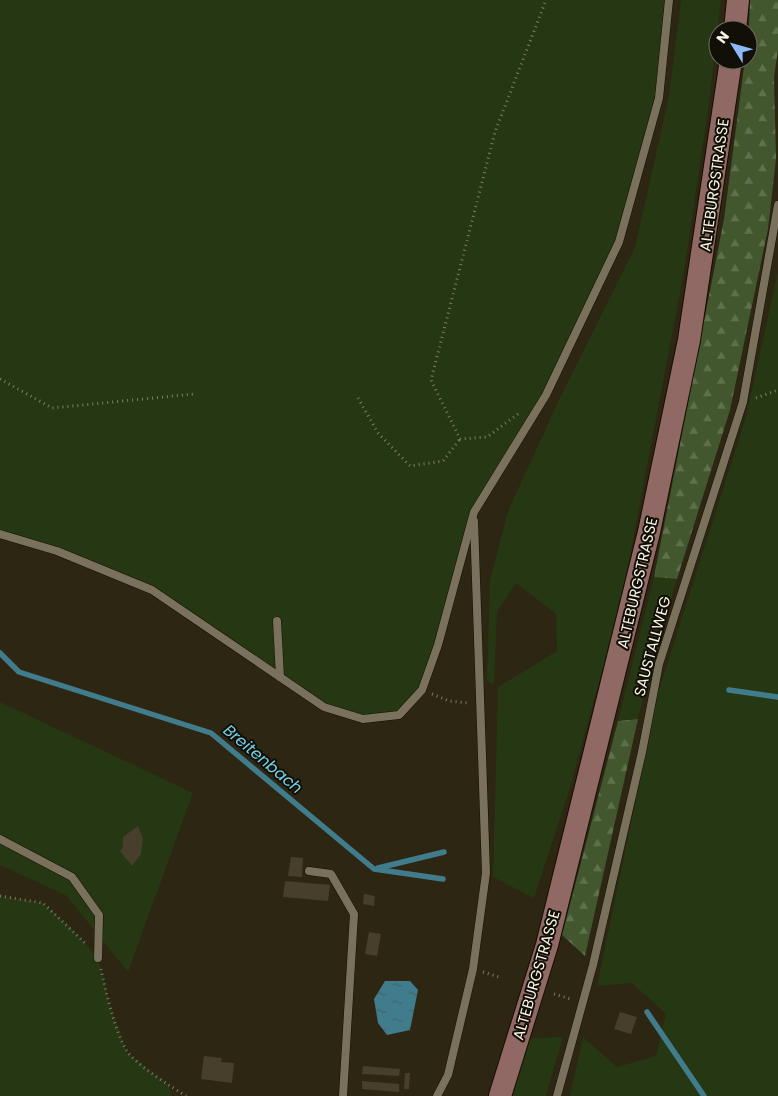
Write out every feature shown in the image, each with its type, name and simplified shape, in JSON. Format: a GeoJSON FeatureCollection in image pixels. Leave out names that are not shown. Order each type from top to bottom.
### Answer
{"type":"FeatureCollection","features":[{"type":"Feature","properties":{"kind":"main road"},"geometry":{"type":"LineString","coordinates":[[736,20],[738,0]]}},
{"type":"Feature","properties":{"kind":"main road","name":"ALTEBURGSTRASSE"},"geometry":{"type":"LineString","coordinates":[[500,1096],[547,945],[649,532],[689,340],[730,70]]}},
{"type":"Feature","properties":{"kind":"lane"},"geometry":{"type":"LineString","coordinates":[[0,534],[56,551],[152,590],[324,707],[362,719],[399,715],[422,690],[438,645],[474,512],[546,395],[620,242],[659,98],[669,0]]}},
{"type":"Feature","properties":{"kind":"lane","name":"SAUSTALLWEG"},"geometry":{"type":"LineString","coordinates":[[557,1096],[595,956],[642,752],[658,664],[743,402],[778,205]]}},
{"type":"Feature","properties":{"kind":"lane"},"geometry":{"type":"LineString","coordinates":[[437,1096],[448,1075],[473,969],[486,874],[474,512]]}},
{"type":"Feature","properties":{"kind":"lane"},"geometry":{"type":"LineString","coordinates":[[277,621],[280,677]]}},
{"type":"Feature","properties":{"kind":"lane"},"geometry":{"type":"LineString","coordinates":[[0,839],[72,877],[99,915],[98,958]]}},
{"type":"Feature","properties":{"kind":"lane"},"geometry":{"type":"LineString","coordinates":[[309,871],[331,874],[354,914],[342,1096]]}},
{"type":"Feature","properties":{"kind":"path"},"geometry":{"type":"LineString","coordinates":[[460,439],[431,380],[495,132],[546,0]]}},
{"type":"Feature","properties":{"kind":"path"},"geometry":{"type":"LineString","coordinates":[[0,379],[52,408],[194,394]]}},
{"type":"Feature","properties":{"kind":"path"},"geometry":{"type":"LineString","coordinates":[[743,402],[778,390]]}},
{"type":"Feature","properties":{"kind":"path"},"geometry":{"type":"LineString","coordinates":[[358,398],[378,433],[410,466],[443,461],[460,439],[486,437],[546,395]]}},
{"type":"Feature","properties":{"kind":"path"},"geometry":{"type":"LineString","coordinates":[[422,690],[449,701],[480,704]]}},
{"type":"Feature","properties":{"kind":"path"},"geometry":{"type":"LineString","coordinates":[[0,896],[42,903],[72,929],[98,958],[110,1006],[128,1052],[169,1085],[186,1096]]}},
{"type":"Feature","properties":{"kind":"green space"},"geometry":{"type":"Polygon","coordinates":[[[0,0],[669,0],[659,98],[619,242],[546,395],[474,512],[422,690],[399,715],[363,719],[324,707],[152,590],[0,534],[0,0]]]}},
{"type":"Feature","properties":{"kind":"green space"},"geometry":{"type":"Polygon","coordinates":[[[681,0],[721,0],[719,20],[708,20],[708,70],[713,70],[684,272],[621,603],[569,791],[534,898],[493,877],[498,687],[557,651],[556,614],[516,583],[497,612],[494,684],[487,681],[490,581],[508,511],[558,402],[635,247],[669,96],[681,0]]]}},
{"type":"Feature","properties":{"kind":"green space"},"geometry":{"type":"Polygon","coordinates":[[[750,0],[778,0],[778,50],[774,77],[776,159],[768,229],[730,410],[677,579],[654,577],[724,219],[744,70],[758,70],[758,20],[749,20],[750,0]]]}},
{"type":"Feature","properties":{"kind":"green space"},"geometry":{"type":"Polygon","coordinates":[[[778,271],[778,1096],[570,1096],[583,1037],[617,1067],[656,1056],[666,1014],[632,983],[597,986],[658,693],[746,417],[778,271]]]}},
{"type":"Feature","properties":{"kind":"green space"},"geometry":{"type":"Polygon","coordinates":[[[654,577],[677,579],[651,666],[638,719],[618,721],[654,577]]]}},
{"type":"Feature","properties":{"kind":"green space"},"geometry":{"type":"Polygon","coordinates":[[[0,702],[193,793],[128,972],[67,896],[0,865],[0,702]]]}},
{"type":"Feature","properties":{"kind":"green space"},"geometry":{"type":"Polygon","coordinates":[[[638,719],[585,956],[562,935],[618,721],[638,719]]]}},
{"type":"Feature","properties":{"kind":"green space"},"geometry":{"type":"Polygon","coordinates":[[[0,896],[43,903],[72,929],[98,958],[110,1006],[127,1052],[169,1085],[171,1096],[0,1096],[0,896]]]}},
{"type":"Feature","properties":{"kind":"green space"},"geometry":{"type":"Polygon","coordinates":[[[563,1037],[546,1096],[500,1096],[518,1039],[563,1037]]]}},
{"type":"Feature","properties":{"kind":"water"},"geometry":{"type":"Polygon","coordinates":[[[385,981],[410,981],[418,990],[410,1030],[387,1035],[378,1023],[374,999],[385,981]]]}},
{"type":"Feature","properties":{"kind":"building"},"geometry":{"type":"Polygon","coordinates":[[[138,826],[143,839],[141,854],[132,866],[120,851],[123,847],[123,837],[138,826]]]}},
{"type":"Feature","properties":{"kind":"building"},"geometry":{"type":"Polygon","coordinates":[[[291,857],[303,858],[302,877],[288,876],[291,857]]]}},
{"type":"Feature","properties":{"kind":"building"},"geometry":{"type":"Polygon","coordinates":[[[285,881],[330,885],[328,901],[283,897],[285,881]]]}},
{"type":"Feature","properties":{"kind":"building"},"geometry":{"type":"Polygon","coordinates":[[[364,894],[375,896],[374,906],[363,904],[364,894]]]}},
{"type":"Feature","properties":{"kind":"building"},"geometry":{"type":"Polygon","coordinates":[[[369,932],[381,934],[377,956],[365,954],[369,932]]]}},
{"type":"Feature","properties":{"kind":"building"},"geometry":{"type":"Polygon","coordinates":[[[620,1012],[637,1017],[631,1034],[614,1029],[620,1012]]]}},
{"type":"Feature","properties":{"kind":"building"},"geometry":{"type":"Polygon","coordinates":[[[204,1056],[222,1058],[221,1062],[234,1063],[232,1083],[201,1079],[204,1056]]]}},
{"type":"Feature","properties":{"kind":"building"},"geometry":{"type":"Polygon","coordinates":[[[363,1066],[400,1069],[399,1076],[362,1074],[363,1066]]]}},
{"type":"Feature","properties":{"kind":"building"},"geometry":{"type":"Polygon","coordinates":[[[405,1073],[410,1073],[409,1089],[404,1089],[405,1073]]]}},
{"type":"Feature","properties":{"kind":"building"},"geometry":{"type":"Polygon","coordinates":[[[362,1081],[399,1084],[399,1092],[362,1089],[362,1081]]]}},
{"type":"Feature","properties":{"kind":"waterway","name":"Breitenbach"},"geometry":{"type":"LineString","coordinates":[[0,653],[19,672],[211,733],[374,869],[443,879]]}},
{"type":"Feature","properties":{"kind":"waterway"},"geometry":{"type":"LineString","coordinates":[[729,690],[778,697]]}},
{"type":"Feature","properties":{"kind":"waterway"},"geometry":{"type":"LineString","coordinates":[[378,868],[444,852]]}},
{"type":"Feature","properties":{"kind":"waterway","name":"Breitenbach"},"geometry":{"type":"LineString","coordinates":[[647,1012],[704,1096]]}}]}
